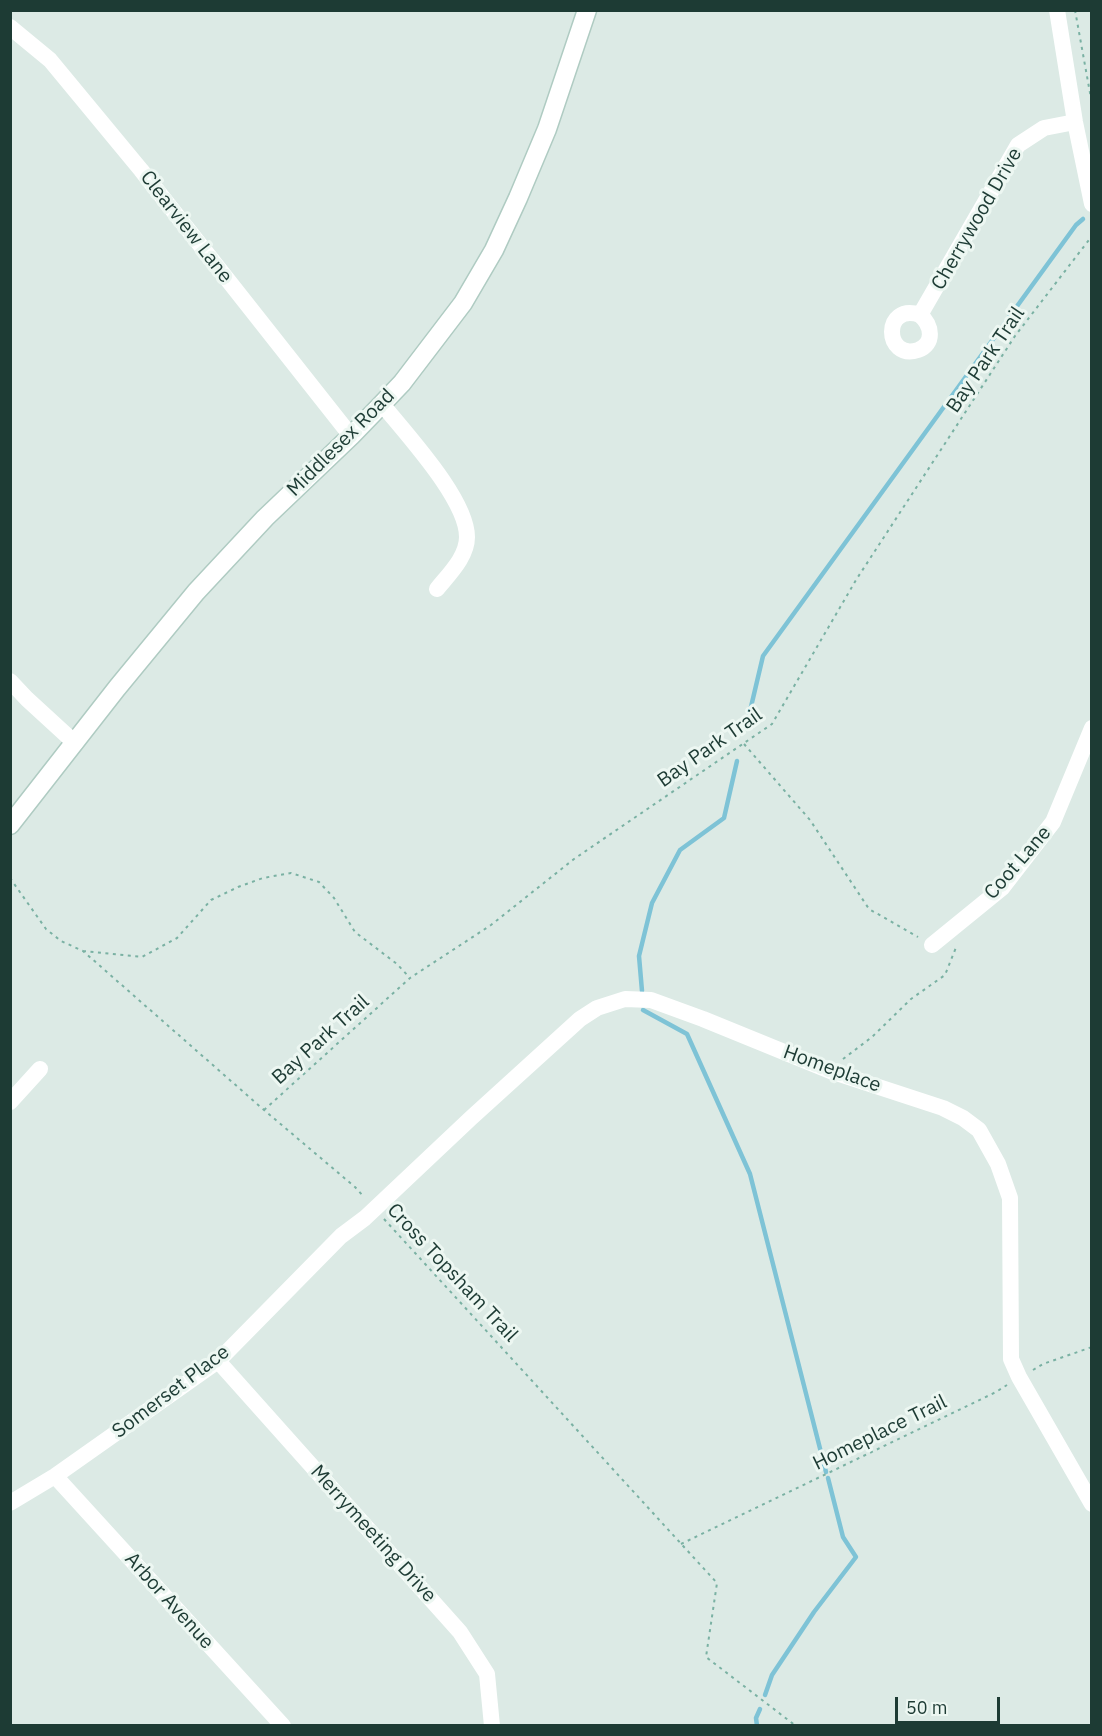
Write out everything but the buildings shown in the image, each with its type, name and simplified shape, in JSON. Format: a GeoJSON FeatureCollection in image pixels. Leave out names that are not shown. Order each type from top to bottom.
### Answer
{"type":"FeatureCollection","features":[{"type":"Feature","properties":{"kind":"main road","name":"Middlesex Road"},"geometry":{"type":"LineString","coordinates":[[10,825],[117,688],[196,592],[265,518],[351,436],[402,383],[463,303],[494,250],[547,129],[587,10]]}},
{"type":"Feature","properties":{"kind":"street"},"geometry":{"type":"LineString","coordinates":[[1057,10],[1075,122],[1092,204]]}},
{"type":"Feature","properties":{"kind":"street","name":"Clearview Lane"},"geometry":{"type":"LineString","coordinates":[[10,27],[50,60],[159,193],[351,436]]}},
{"type":"Feature","properties":{"kind":"street","name":"Cherrywood Drive"},"geometry":{"type":"LineString","coordinates":[[920,315],[1018,145],[1044,128],[1075,122]]}},
{"type":"Feature","properties":{"kind":"street"},"geometry":{"type":"LineString","coordinates":[[382,404],[451,492],[460,510],[467,536],[465,546],[458,563],[437,589]]}},
{"type":"Feature","properties":{"kind":"street"},"geometry":{"type":"LineString","coordinates":[[10,681],[75,743]]}},
{"type":"Feature","properties":{"kind":"street","name":"Coot Lane"},"geometry":{"type":"LineString","coordinates":[[932,945],[1002,888],[1053,822],[1092,728]]}},
{"type":"Feature","properties":{"kind":"street","name":"Homeplace"},"geometry":{"type":"LineString","coordinates":[[341,1236],[370,1214],[580,1019],[597,1008],[625,999],[651,1000],[828,1070],[943,1108],[963,1118],[979,1130],[998,1164],[1010,1198],[1011,1359],[1092,1504]]}},
{"type":"Feature","properties":{"kind":"street"},"geometry":{"type":"LineString","coordinates":[[10,1102],[40,1069]]}},
{"type":"Feature","properties":{"kind":"street","name":"Somerset Place"},"geometry":{"type":"LineString","coordinates":[[10,1503],[55,1476],[218,1361],[341,1236]]}},
{"type":"Feature","properties":{"kind":"street","name":"Merrymeeting Drive"},"geometry":{"type":"LineString","coordinates":[[218,1361],[460,1632],[488,1674],[492,1725]]}},
{"type":"Feature","properties":{"kind":"street","name":"Arbor Avenue"},"geometry":{"type":"LineString","coordinates":[[55,1476],[283,1725]]}},
{"type":"Feature","properties":{"kind":"path"},"geometry":{"type":"LineString","coordinates":[[1075,10],[1092,104]]}},
{"type":"Feature","properties":{"kind":"path","name":"Bay Park Trail"},"geometry":{"type":"LineString","coordinates":[[264,1110],[410,978],[491,925],[574,859],[772,724],[856,580],[1009,346],[1092,237]]}},
{"type":"Feature","properties":{"kind":"path"},"geometry":{"type":"LineString","coordinates":[[744,744],[810,820],[868,909],[932,945]]}},
{"type":"Feature","properties":{"kind":"path"},"geometry":{"type":"LineString","coordinates":[[83,951],[142,957],[177,938],[211,900],[262,878],[291,873],[319,882],[334,898],[355,932],[397,964],[410,978]]}},
{"type":"Feature","properties":{"kind":"path","name":"Cross Topsham Trail"},"geometry":{"type":"LineString","coordinates":[[10,878],[46,929],[61,941],[83,951],[355,1187],[370,1214],[717,1584],[706,1657],[796,1725]]}},
{"type":"Feature","properties":{"kind":"path"},"geometry":{"type":"LineString","coordinates":[[828,1070],[872,1037],[911,999],[945,975],[960,940]]}},
{"type":"Feature","properties":{"kind":"path","name":"Homeplace Trail"},"geometry":{"type":"LineString","coordinates":[[681,1544],[996,1392],[1043,1364],[1092,1347]]}},
{"type":"Feature","properties":{"kind":"waterway"},"geometry":{"type":"LineString","coordinates":[[746,728],[763,656],[1076,225],[1083,219]]}},
{"type":"Feature","properties":{"kind":"waterway"},"geometry":{"type":"LineString","coordinates":[[642,991],[639,956],[652,903],[680,850],[724,818],[737,761]]}},
{"type":"Feature","properties":{"kind":"waterway"},"geometry":{"type":"LineString","coordinates":[[643,1010],[687,1034],[750,1174],[826,1472]]}},
{"type":"Feature","properties":{"kind":"waterway"},"geometry":{"type":"LineString","coordinates":[[765,1695],[772,1675],[814,1612],[856,1557],[843,1537],[828,1478]]}},
{"type":"Feature","properties":{"kind":"waterway"},"geometry":{"type":"LineString","coordinates":[[757,1726],[756,1718],[760,1709]]}}]}
